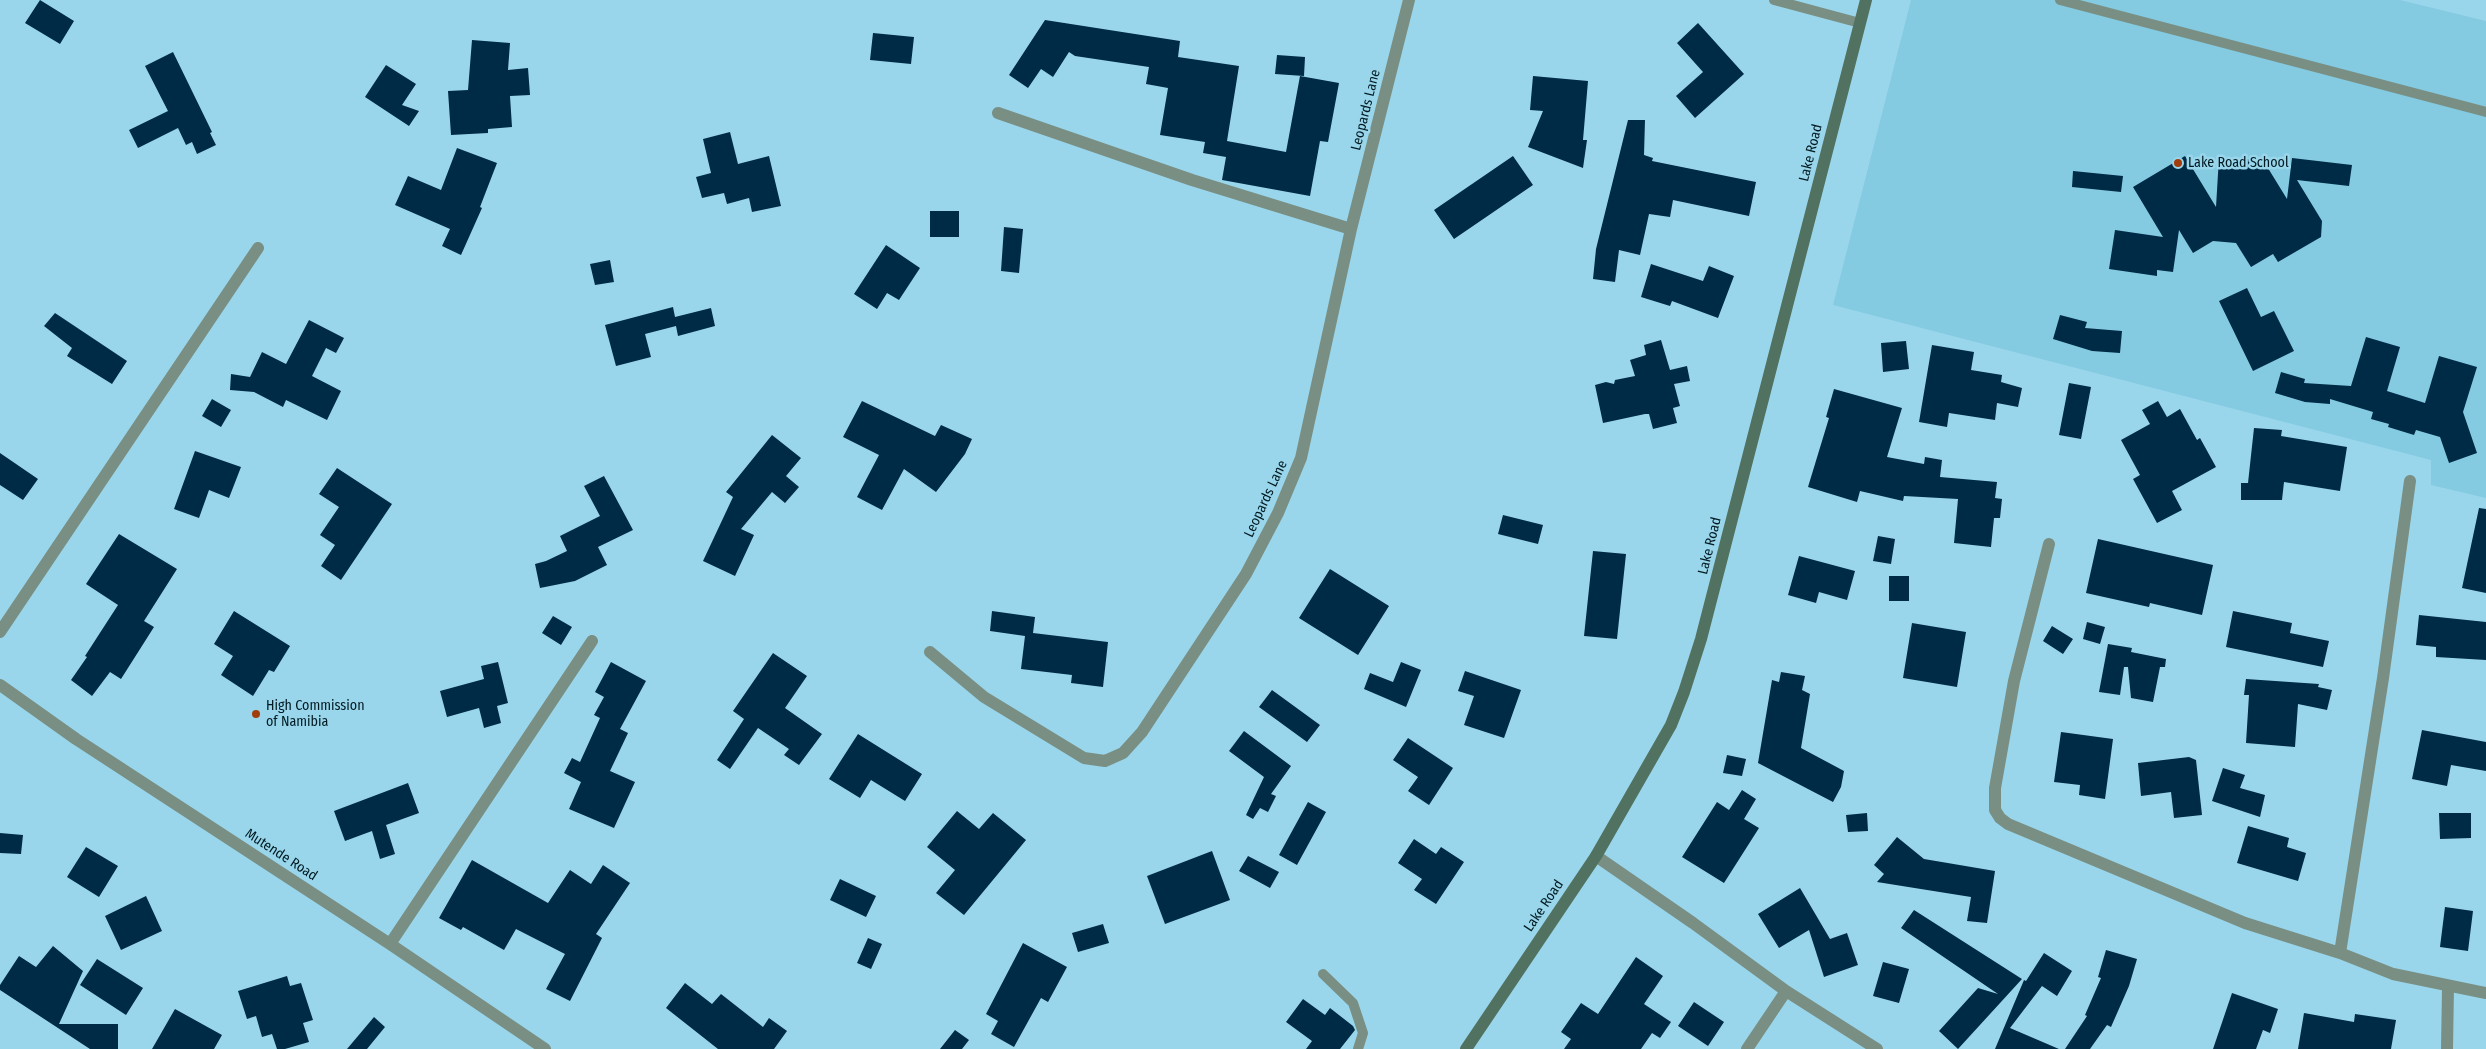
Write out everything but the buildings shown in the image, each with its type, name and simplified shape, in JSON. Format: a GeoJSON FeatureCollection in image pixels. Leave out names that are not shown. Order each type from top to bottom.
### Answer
{"type":"FeatureCollection","features":[{"type":"Feature","properties":{"kind":"main road","name":"Lake Road"},"geometry":{"type":"LineString","coordinates":[[1466,1049],[1596,856],[1670,725],[1690,674],[1704,629],[1866,0]]}},
{"type":"Feature","properties":{"kind":"street","name":"Leopards Lane"},"geometry":{"type":"LineString","coordinates":[[930,652],[984,697],[1084,758],[1106,761],[1123,753],[1142,732],[1246,574],[1278,513],[1301,458],[1351,229],[1409,0]]}},
{"type":"Feature","properties":{"kind":"street"},"geometry":{"type":"LineString","coordinates":[[998,113],[1192,180],[1351,229]]}},
{"type":"Feature","properties":{"kind":"street"},"geometry":{"type":"LineString","coordinates":[[0,632],[258,248]]}},
{"type":"Feature","properties":{"kind":"street"},"geometry":{"type":"LineString","coordinates":[[2340,953],[2383,678],[2410,481]]}},
{"type":"Feature","properties":{"kind":"street"},"geometry":{"type":"LineString","coordinates":[[2049,544],[2014,681],[1995,788],[1995,810],[2000,818],[2008,824],[2245,923],[2340,953],[2393,974],[2448,987],[2486,993]]}},
{"type":"Feature","properties":{"kind":"street"},"geometry":{"type":"LineString","coordinates":[[390,944],[592,641]]}},
{"type":"Feature","properties":{"kind":"street","name":"Mutende Road"},"geometry":{"type":"LineString","coordinates":[[0,685],[76,739],[390,944],[545,1049]]}},
{"type":"Feature","properties":{"kind":"street"},"geometry":{"type":"LineString","coordinates":[[1596,856],[1693,923],[1786,991],[1877,1049]]}},
{"type":"Feature","properties":{"kind":"street"},"geometry":{"type":"LineString","coordinates":[[2447,1049],[2448,987]]}},
{"type":"Feature","properties":{"kind":"street"},"geometry":{"type":"LineString","coordinates":[[1747,1049],[1786,991]]}},
{"type":"Feature","properties":{"kind":"lane"},"geometry":{"type":"LineString","coordinates":[[1774,0],[1860,24]]}},
{"type":"Feature","properties":{"kind":"lane"},"geometry":{"type":"LineString","coordinates":[[2060,0],[2486,112]]}},
{"type":"Feature","properties":{"kind":"lane"},"geometry":{"type":"LineString","coordinates":[[1323,974],[1353,1003],[1363,1033],[1358,1049]]}},
{"type":"Feature","properties":{"kind":"shaded area","name":"Lake Road School"},"geometry":{"type":"Polygon","coordinates":[[[1911,0],[2400,0],[2486,21],[2486,498],[2431,485],[2431,460],[1833,305],[1911,0]]]}},
{"type":"Feature","properties":{"kind":"place","name":"Lake Road School"},"geometry":{"type":"Point","coordinates":[2178,163]}},
{"type":"Feature","properties":{"kind":"place","name":"High Commission of Namibia"},"geometry":{"type":"Point","coordinates":[256,714]}}]}
